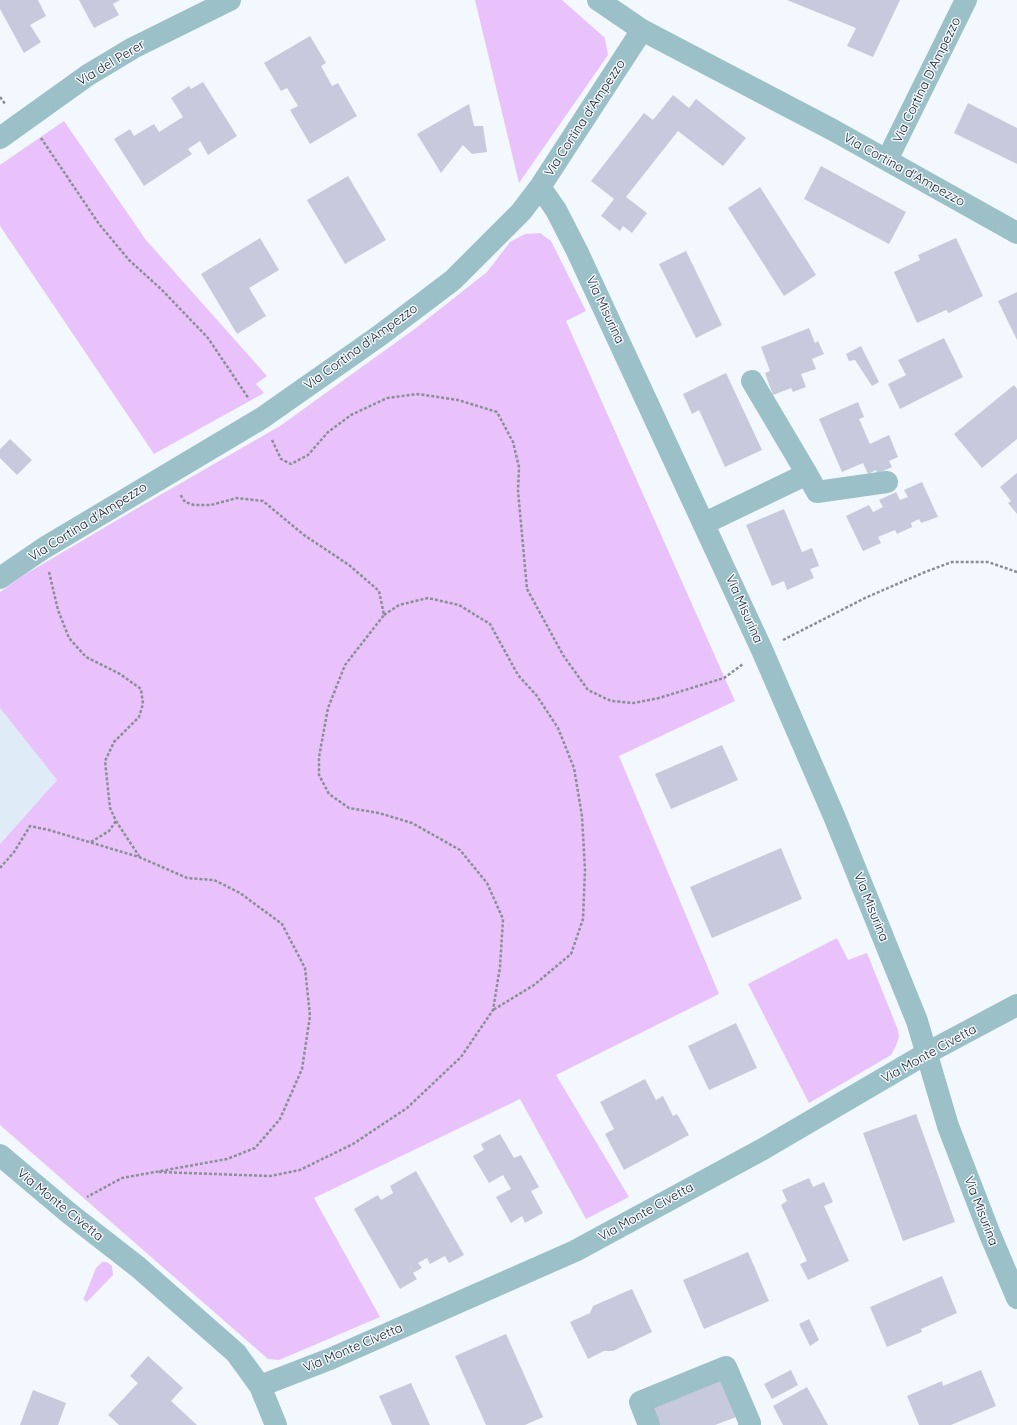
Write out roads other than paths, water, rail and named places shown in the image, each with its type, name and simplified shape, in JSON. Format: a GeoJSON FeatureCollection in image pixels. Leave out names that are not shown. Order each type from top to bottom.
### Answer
{"type":"FeatureCollection","features":[{"type":"Feature","properties":{"kind":"street","name":"Via del Perer"},"geometry":{"type":"LineString","coordinates":[[0,138],[88,75],[133,48],[206,5],[230,0]]}},
{"type":"Feature","properties":{"kind":"street","name":"Via Cortina d'Ampezzo"},"geometry":{"type":"LineString","coordinates":[[598,0],[642,30],[887,160],[1017,233]]}},
{"type":"Feature","properties":{"kind":"street","name":"Via Cortina D'Ampezzo"},"geometry":{"type":"LineString","coordinates":[[887,160],[966,0]]}},
{"type":"Feature","properties":{"kind":"street","name":"Via Cortina d'Ampezzo"},"geometry":{"type":"LineString","coordinates":[[0,578],[44,548],[262,418],[379,336],[453,280],[521,212],[540,187],[642,30]]}},
{"type":"Feature","properties":{"kind":"street","name":"Via Misurina"},"geometry":{"type":"LineString","coordinates":[[540,187],[556,210],[577,251],[705,523],[762,650],[881,928],[917,1021],[948,1126],[989,1232],[1017,1298]]}},
{"type":"Feature","properties":{"kind":"street"},"geometry":{"type":"LineString","coordinates":[[752,381],[817,492],[886,482]]}},
{"type":"Feature","properties":{"kind":"street"},"geometry":{"type":"LineString","coordinates":[[705,523],[807,474]]}},
{"type":"Feature","properties":{"kind":"street","name":"Via Monte Civetta"},"geometry":{"type":"LineString","coordinates":[[260,1386],[330,1359],[575,1251],[763,1148],[927,1053],[1017,1005]]}},
{"type":"Feature","properties":{"kind":"street","name":"Via Monte Civetta"},"geometry":{"type":"LineString","coordinates":[[0,1155],[70,1214],[138,1267],[236,1353],[260,1386],[276,1425]]}},
{"type":"Feature","properties":{"kind":"street"},"geometry":{"type":"LineString","coordinates":[[649,1425],[640,1402],[726,1367],[750,1423],[749,1425]]}}]}
